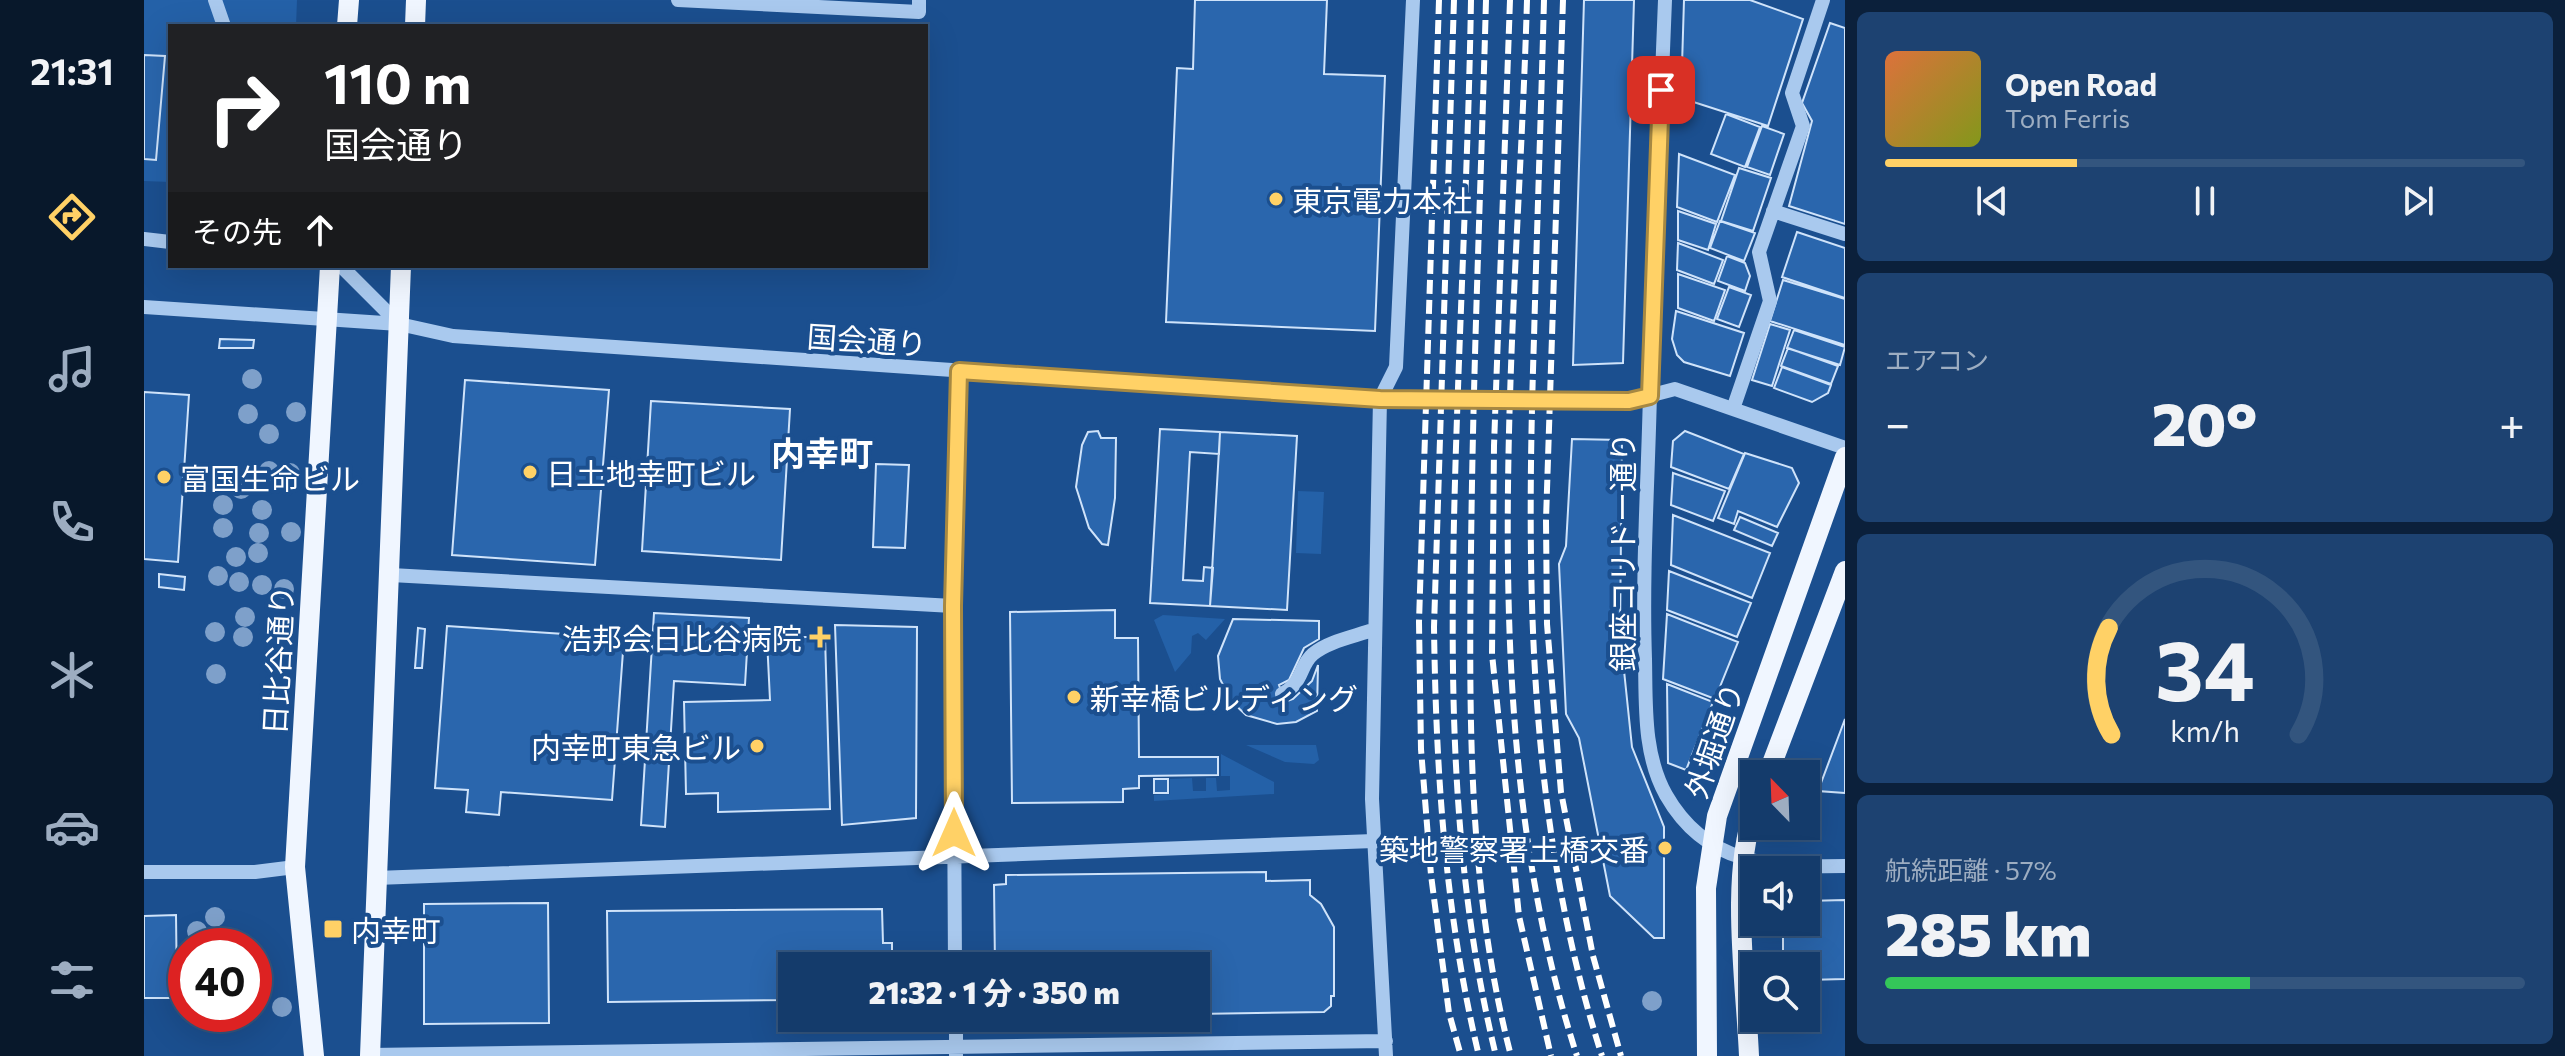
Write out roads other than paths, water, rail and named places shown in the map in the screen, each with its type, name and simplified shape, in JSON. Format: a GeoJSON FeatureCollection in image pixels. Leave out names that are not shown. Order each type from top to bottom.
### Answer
{"type":"FeatureCollection","features":[{"type":"Feature","properties":{"kind":"main road"},"geometry":{"type":"LineString","coordinates":[[347,24],[349,0]]}},
{"type":"Feature","properties":{"kind":"main road"},"geometry":{"type":"LineString","coordinates":[[415,24],[416,0]]}},
{"type":"Feature","properties":{"kind":"main road","name":"日比谷通り"},"geometry":{"type":"LineString","coordinates":[[314,1056],[295,867],[330,268]]}},
{"type":"Feature","properties":{"kind":"main road"},"geometry":{"type":"LineString","coordinates":[[370,1055],[401,268]]}},
{"type":"Feature","properties":{"kind":"main road","name":"外堀通り"},"geometry":{"type":"LineString","coordinates":[[1707,1056],[1706,888],[1717,816],[1845,457]]}},
{"type":"Feature","properties":{"kind":"main road","name":"外堀通り"},"geometry":{"type":"LineString","coordinates":[[1773,760],[1845,571]]}},
{"type":"Feature","properties":{"kind":"main road","name":"外堀通り"},"geometry":{"type":"LineString","coordinates":[[1745,936],[1749,1056]]}},
{"type":"Feature","properties":{"kind":"street"},"geometry":{"type":"LineString","coordinates":[[215,0],[223,24]]}},
{"type":"Feature","properties":{"kind":"street"},"geometry":{"type":"LineString","coordinates":[[678,0],[919,12],[919,0]]}},
{"type":"Feature","properties":{"kind":"street"},"geometry":{"type":"LineString","coordinates":[[370,1055],[1386,1049],[1374,841],[1380,399],[1396,367],[1413,0]]}},
{"type":"Feature","properties":{"kind":"street","name":"銀座コリドー通り"},"geometry":{"type":"LineString","coordinates":[[1665,0],[1643,601],[1647,730],[1657,774],[1667,796],[1711,845]]}},
{"type":"Feature","properties":{"kind":"street"},"geometry":{"type":"LineString","coordinates":[[1733,409],[1770,301],[1759,252],[1803,126],[1792,93],[1823,0]]}},
{"type":"Feature","properties":{"kind":"street"},"geometry":{"type":"LineString","coordinates":[[1773,211],[1845,234]]}},
{"type":"Feature","properties":{"kind":"street"},"geometry":{"type":"LineString","coordinates":[[144,239],[168,242]]}},
{"type":"Feature","properties":{"kind":"street"},"geometry":{"type":"LineString","coordinates":[[343,268],[399,324]]}},
{"type":"Feature","properties":{"kind":"street","name":"国会通り"},"geometry":{"type":"LineString","coordinates":[[144,307],[399,324],[453,336],[1380,399],[1629,401],[1675,389],[1845,448]]}},
{"type":"Feature","properties":{"kind":"street"},"geometry":{"type":"LineString","coordinates":[[955,952],[953,606],[959,371]]}},
{"type":"Feature","properties":{"kind":"street"},"geometry":{"type":"LineString","coordinates":[[391,575],[953,606]]}},
{"type":"Feature","properties":{"kind":"street"},"geometry":{"type":"LineString","coordinates":[[1282,694],[1298,683],[1309,658],[1317,651],[1375,629]]}},
{"type":"Feature","properties":{"kind":"street"},"geometry":{"type":"LineString","coordinates":[[376,878],[1374,841]]}},
{"type":"Feature","properties":{"kind":"street"},"geometry":{"type":"LineString","coordinates":[[1711,845],[1740,859]]}},
{"type":"Feature","properties":{"kind":"street"},"geometry":{"type":"LineString","coordinates":[[1820,867],[1845,866]]}},
{"type":"Feature","properties":{"kind":"street"},"geometry":{"type":"LineString","coordinates":[[144,872],[255,872],[295,867]]}},
{"type":"Feature","properties":{"kind":"railway"},"geometry":{"type":"LineString","coordinates":[[1439,0],[1419,622],[1421,749],[1431,875],[1449,1013],[1461,1056]]}},
{"type":"Feature","properties":{"kind":"railway"},"geometry":{"type":"LineString","coordinates":[[1454,0],[1434,627],[1435,681],[1440,789],[1450,897],[1479,1056]]}},
{"type":"Feature","properties":{"kind":"railway"},"geometry":{"type":"LineString","coordinates":[[1471,0],[1454,520],[1454,723],[1457,790],[1471,923],[1496,1056]]}},
{"type":"Feature","properties":{"kind":"railway"},"geometry":{"type":"LineString","coordinates":[[1486,0],[1472,482],[1471,742],[1486,931],[1511,1056]]}},
{"type":"Feature","properties":{"kind":"railway"},"geometry":{"type":"LineString","coordinates":[[1510,0],[1494,446],[1492,654],[1519,916],[1551,1056]]}},
{"type":"Feature","properties":{"kind":"railway"},"geometry":{"type":"LineString","coordinates":[[1527,0],[1510,398],[1508,533],[1511,667],[1522,800],[1543,930],[1577,1056]]}},
{"type":"Feature","properties":{"kind":"railway"},"geometry":{"type":"LineString","coordinates":[[1544,0],[1532,429],[1532,611],[1545,790],[1559,880],[1577,968],[1602,1056]]}},
{"type":"Feature","properties":{"kind":"railway"},"geometry":{"type":"LineString","coordinates":[[1563,0],[1546,520],[1547,624],[1561,792],[1593,956],[1621,1056]]}},
{"type":"Feature","properties":{"kind":"place","name":"東京電力本社"},"geometry":{"type":"Point","coordinates":[1276,199]}},
{"type":"Feature","properties":{"kind":"place","name":"日土地幸町ビル"},"geometry":{"type":"Point","coordinates":[530,472]}},
{"type":"Feature","properties":{"kind":"place","name":"富国生命ビル"},"geometry":{"type":"Point","coordinates":[164,477]}},
{"type":"Feature","properties":{"kind":"place","name":"浩邦会日比谷病院"},"geometry":{"type":"Point","coordinates":[820,637]}},
{"type":"Feature","properties":{"kind":"place","name":"新幸橋ビルディング"},"geometry":{"type":"Point","coordinates":[1074,697]}},
{"type":"Feature","properties":{"kind":"place","name":"内幸町東急ビル"},"geometry":{"type":"Point","coordinates":[757,746]}},
{"type":"Feature","properties":{"kind":"place","name":"築地警察署土橋交番"},"geometry":{"type":"Point","coordinates":[1665,848]}},
{"type":"Feature","properties":{"kind":"place","name":"内幸町"},"geometry":{"type":"Point","coordinates":[333,929]}},
{"type":"Feature","properties":{"kind":"district","name":"内幸町"},"geometry":{"type":"Point","coordinates":[822,452]}}]}
